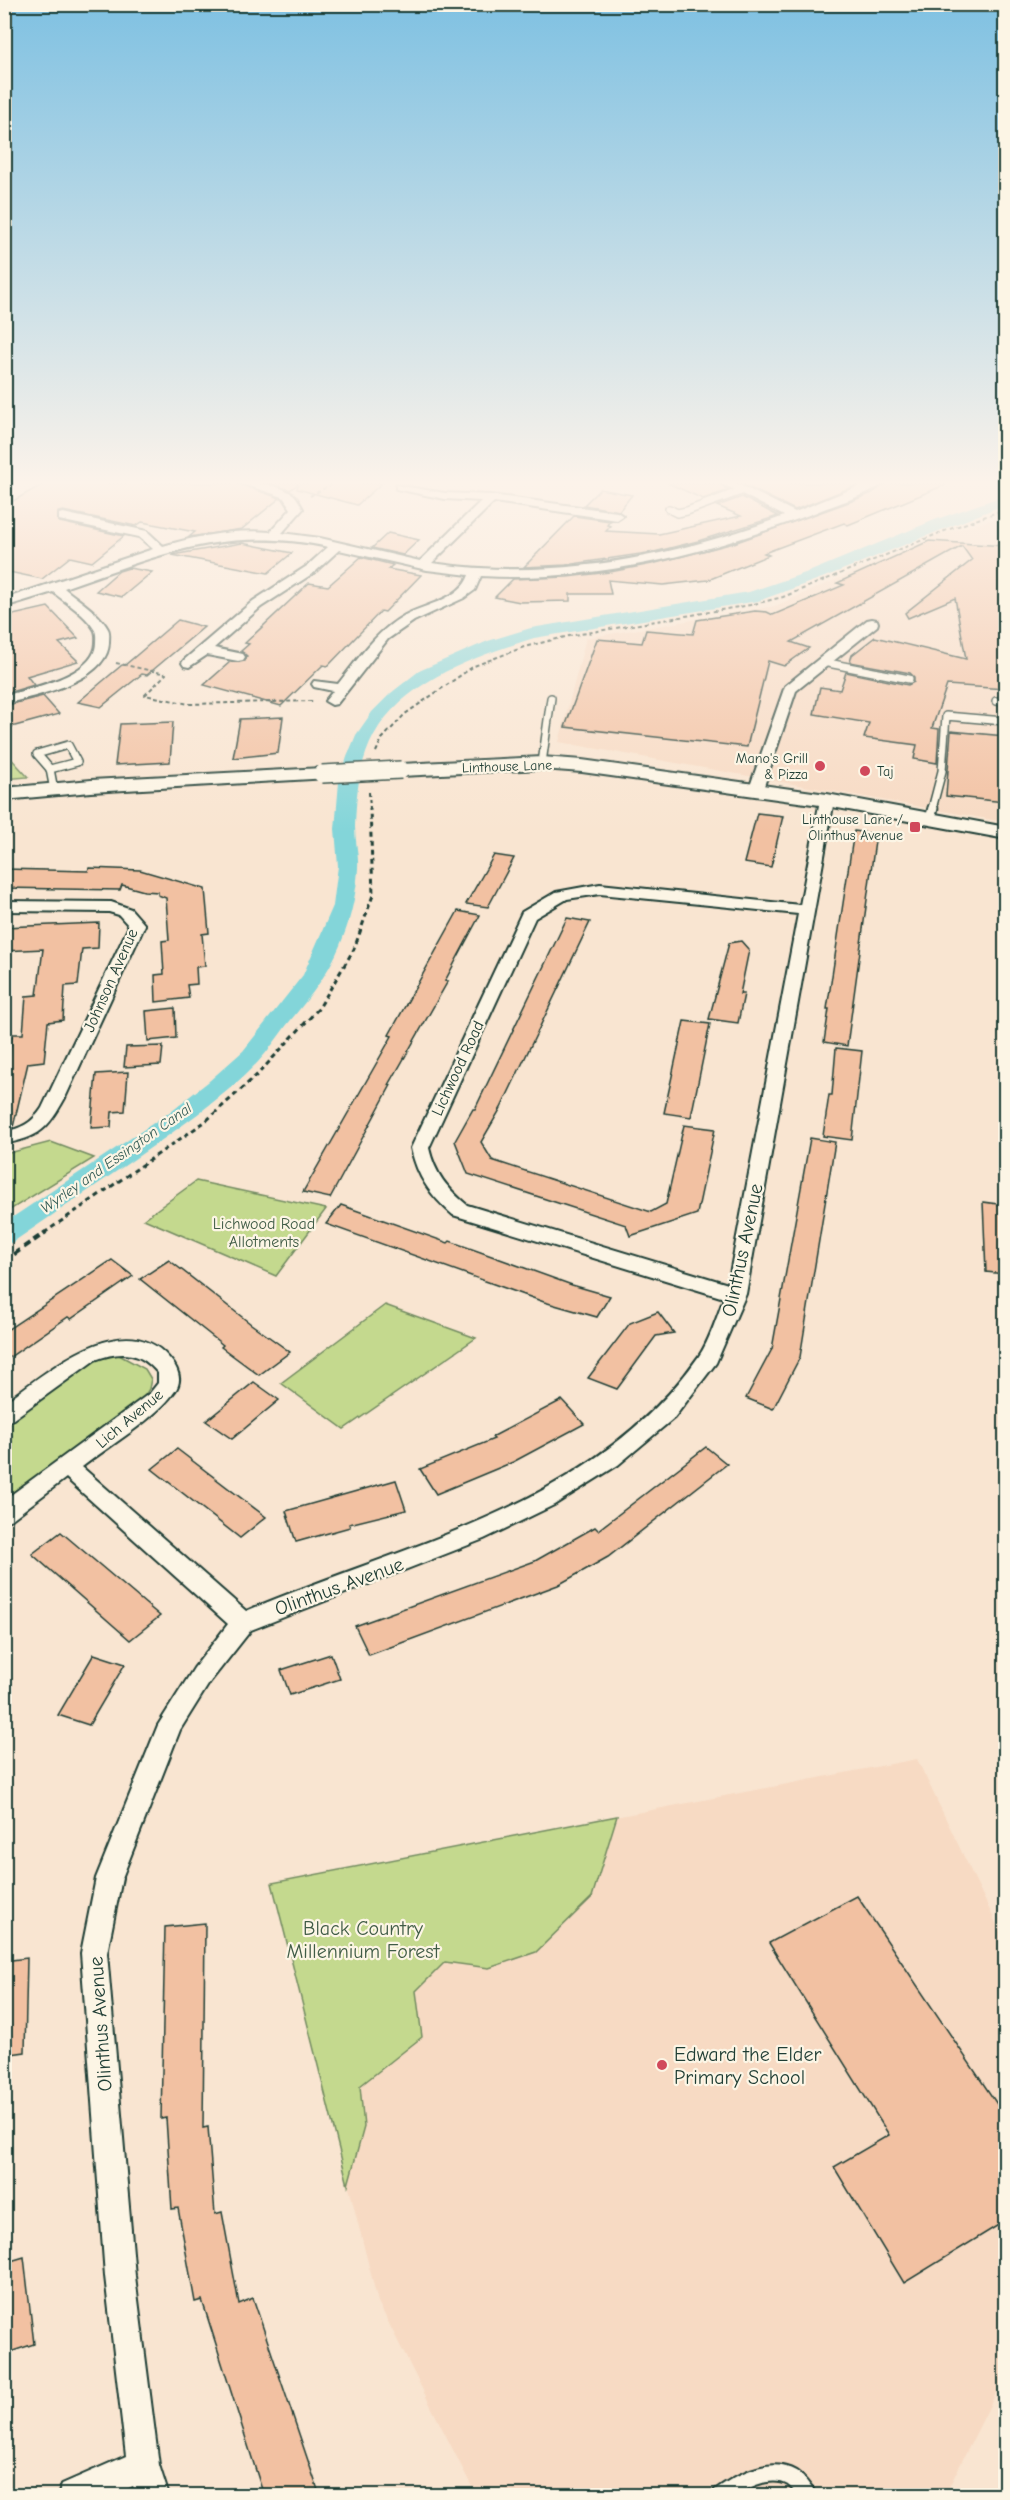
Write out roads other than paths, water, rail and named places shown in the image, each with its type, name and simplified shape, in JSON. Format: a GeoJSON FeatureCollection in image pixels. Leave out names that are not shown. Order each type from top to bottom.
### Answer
{"type":"FeatureCollection","features":[{"type":"Feature","properties":{"kind":"street"},"geometry":{"type":"LineString","coordinates":[[4,700],[57,684],[81,672],[98,659],[102,650],[102,630],[87,613],[69,599]]}},
{"type":"Feature","properties":{"kind":"street"},"geometry":{"type":"LineString","coordinates":[[189,663],[265,599]]}},
{"type":"Feature","properties":{"kind":"street"},"geometry":{"type":"LineString","coordinates":[[332,701],[390,630],[409,618],[452,599]]}},
{"type":"Feature","properties":{"kind":"street"},"geometry":{"type":"LineString","coordinates":[[756,789],[790,689],[872,622]]}},
{"type":"Feature","properties":{"kind":"street"},"geometry":{"type":"LineString","coordinates":[[204,650],[238,657]]}},
{"type":"Feature","properties":{"kind":"street"},"geometry":{"type":"LineString","coordinates":[[319,684],[342,689]]}},
{"type":"Feature","properties":{"kind":"street","name":"Linthouse Lane"},"geometry":{"type":"LineString","coordinates":[[4,795],[237,777],[542,763],[582,766],[756,789],[827,800],[1005,834]]}},
{"type":"Feature","properties":{"kind":"street","name":"Olinthus Avenue"},"geometry":{"type":"LineString","coordinates":[[153,2496],[143,2465],[120,2276],[94,1953],[109,1878],[170,1725],[202,1675],[243,1623],[475,1534],[568,1487],[627,1447],[670,1409],[714,1352],[730,1320],[736,1294],[827,800]]}},
{"type":"Feature","properties":{"kind":"street","name":"Lichwood Road"},"geometry":{"type":"LineString","coordinates":[[736,1294],[460,1210],[437,1191],[424,1169],[420,1148],[528,915],[544,902],[579,890],[600,889],[806,910]]}},
{"type":"Feature","properties":{"kind":"street","name":"Johnson Avenue"},"geometry":{"type":"LineString","coordinates":[[4,906],[111,907],[125,912],[137,925],[42,1124],[26,1134],[4,1138]]}},
{"type":"Feature","properties":{"kind":"street","name":"Lich Avenue"},"geometry":{"type":"LineString","coordinates":[[4,1414],[88,1355],[102,1349],[120,1347],[145,1349],[168,1371],[168,1385],[157,1399],[4,1513]]}},
{"type":"Feature","properties":{"kind":"street"},"geometry":{"type":"LineString","coordinates":[[68,1467],[243,1623]]}},
{"type":"Feature","properties":{"kind":"street"},"geometry":{"type":"LineString","coordinates":[[74,2496],[143,2465]]}},
{"type":"Feature","properties":{"kind":"lane"},"geometry":{"type":"LineString","coordinates":[[823,662],[909,679]]}},
{"type":"Feature","properties":{"kind":"lane"},"geometry":{"type":"LineString","coordinates":[[542,763],[551,698]]}},
{"type":"Feature","properties":{"kind":"lane"},"geometry":{"type":"LineString","coordinates":[[996,701],[1005,702]]}},
{"type":"Feature","properties":{"kind":"lane"},"geometry":{"type":"LineString","coordinates":[[930,819],[942,771],[946,716],[1004,721]]}},
{"type":"Feature","properties":{"kind":"lane"},"geometry":{"type":"LineString","coordinates":[[50,769],[76,762],[68,745],[37,754],[50,769],[54,790]]}},
{"type":"Feature","properties":{"kind":"lane"},"geometry":{"type":"LineString","coordinates":[[720,2496],[728,2489],[771,2473],[792,2479],[808,2496]]}},
{"type":"Feature","properties":{"kind":"waterway","name":"Wyrley and Essington Canal"},"geometry":{"type":"LineString","coordinates":[[4,1236],[175,1120],[216,1087],[251,1056],[313,977],[343,906],[348,866],[345,829],[349,782],[356,757],[365,735],[378,716],[397,697],[425,675],[494,645],[531,633],[742,599]]}},
{"type":"Feature","properties":{"kind":"place","name":"Mano's Grill & Pizza"},"geometry":{"type":"Point","coordinates":[820,766]}},
{"type":"Feature","properties":{"kind":"place","name":"Taj"},"geometry":{"type":"Point","coordinates":[865,771]}},
{"type":"Feature","properties":{"kind":"place","name":"Linthouse Lane / Olinthus Avenue"},"geometry":{"type":"Point","coordinates":[915,827]}},
{"type":"Feature","properties":{"kind":"place","name":"Edward the Elder Primary School"},"geometry":{"type":"Point","coordinates":[662,2065]}},
{"type":"Feature","properties":{"kind":"park label","name":"Lichwood Road Allotments"},"geometry":{"type":"Point","coordinates":[264,1232]}},
{"type":"Feature","properties":{"kind":"park label","name":"Black Country Millennium Forest"},"geometry":{"type":"Point","coordinates":[363,1940]}}]}
